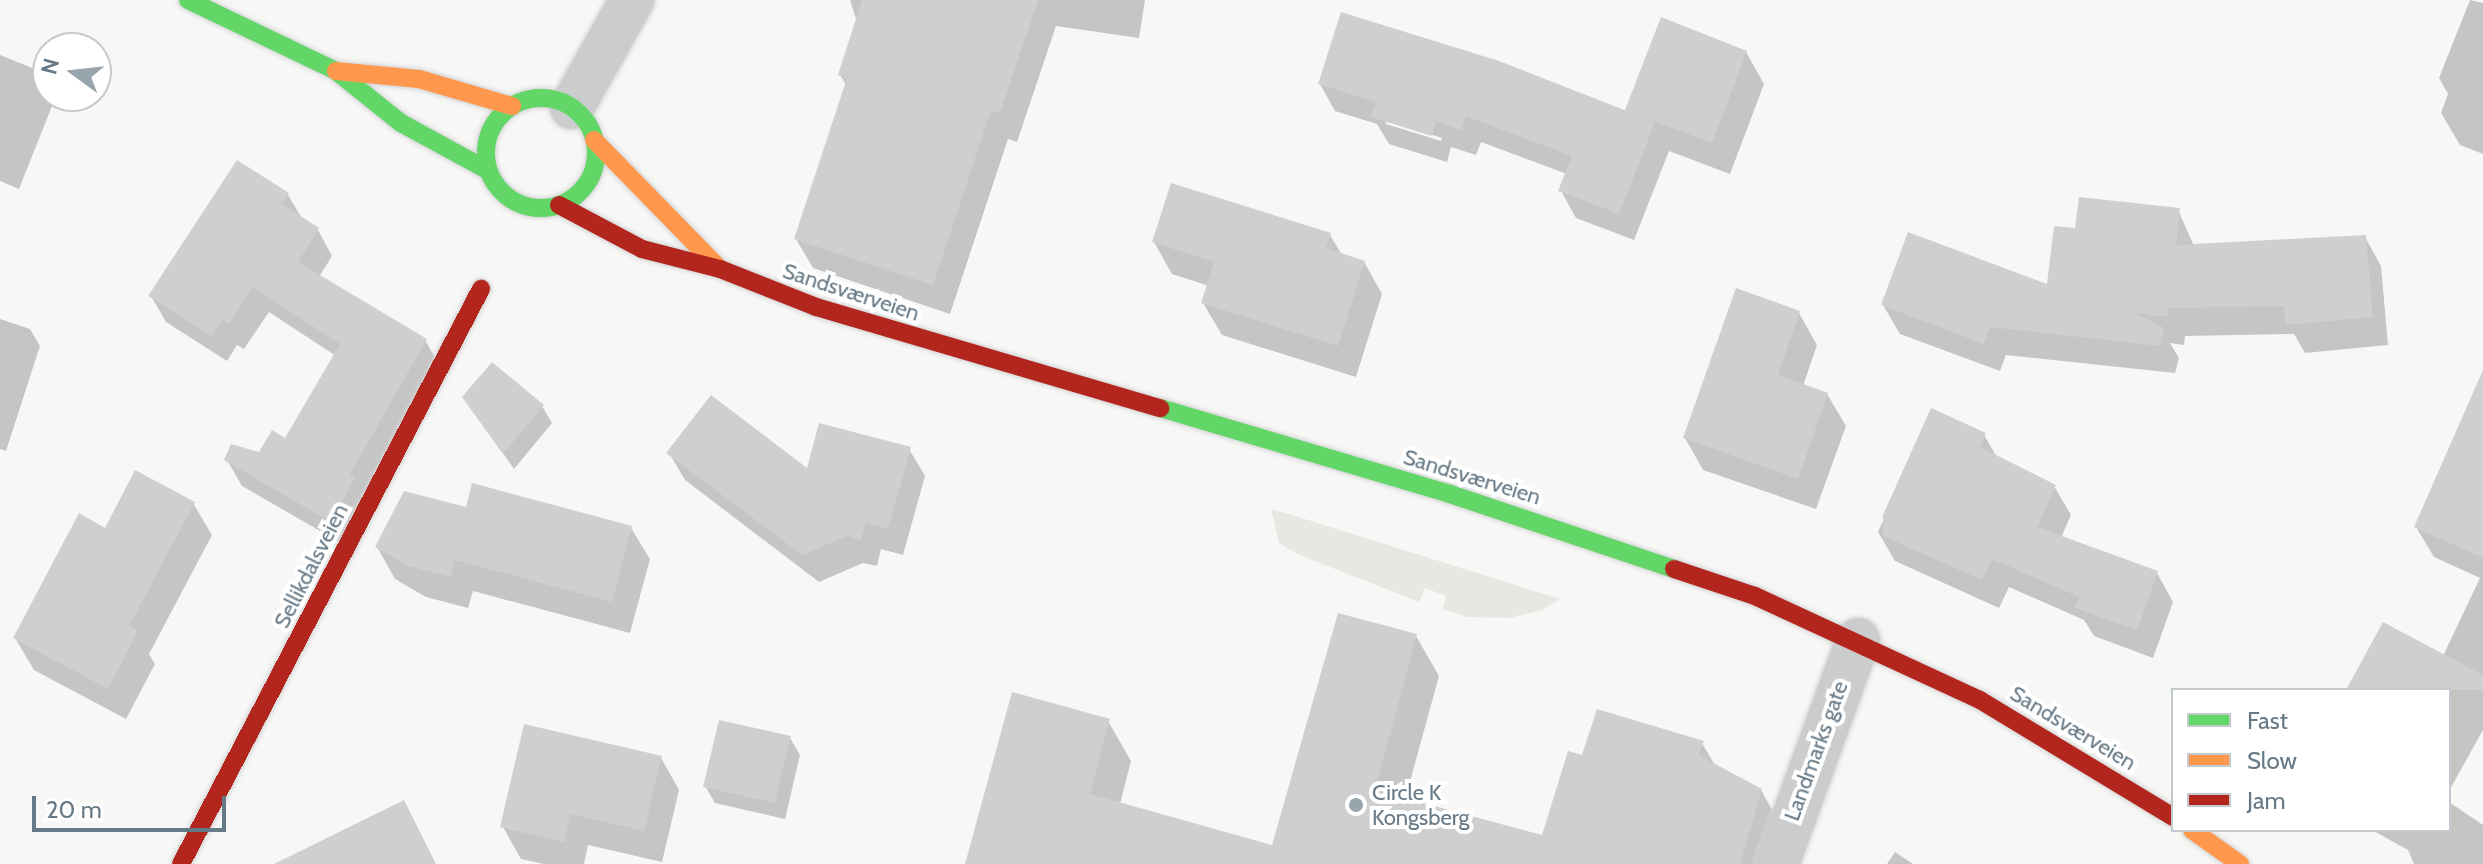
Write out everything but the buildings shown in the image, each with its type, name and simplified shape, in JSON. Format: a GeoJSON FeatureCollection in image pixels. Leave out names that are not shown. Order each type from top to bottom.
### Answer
{"type":"FeatureCollection","features":[{"type":"Feature","properties":{"kind":"street"},"geometry":{"type":"LineString","coordinates":[[188,0],[336,71],[401,123],[489,171],[517,203],[559,205],[585,186],[597,156],[583,123],[532,98],[512,106],[489,135],[489,171]]}},
{"type":"Feature","properties":{"kind":"street"},"geometry":{"type":"LineString","coordinates":[[583,123],[632,0]]}},
{"type":"Feature","properties":{"kind":"street"},"geometry":{"type":"LineString","coordinates":[[336,71],[419,79],[512,106]]}},
{"type":"Feature","properties":{"kind":"street","name":"Sandsværveien"},"geometry":{"type":"LineString","coordinates":[[583,123],[720,269]]}},
{"type":"Feature","properties":{"kind":"street","name":"Sandsværveien"},"geometry":{"type":"LineString","coordinates":[[559,205],[642,249],[720,269],[886,329],[1641,555],[1858,640],[2032,729],[2171,816]]}},
{"type":"Feature","properties":{"kind":"street","name":"Sellikdalsveien"},"geometry":{"type":"LineString","coordinates":[[181,864],[481,289]]}},
{"type":"Feature","properties":{"kind":"street","name":"Landmarks gate"},"geometry":{"type":"LineString","coordinates":[[1777,864],[1858,640]]}},
{"type":"Feature","properties":{"kind":"street"},"geometry":{"type":"LineString","coordinates":[[2195,832],[2240,864]]}},
{"type":"Feature","properties":{"kind":"shaded area"},"geometry":{"type":"Polygon","coordinates":[[[1271,509],[1560,599],[1543,610],[1509,618],[1467,617],[1443,609],[1446,596],[1425,588],[1419,602],[1297,554],[1279,543],[1271,509]]]}},
{"type":"Feature","properties":{"kind":"traffic: fast"},"geometry":{"type":"LineString","coordinates":[[188,0],[336,71],[401,123],[489,171]]}},
{"type":"Feature","properties":{"kind":"traffic: fast"},"geometry":{"type":"LineString","coordinates":[[541,98],[562,103],[580,114],[591,132],[596,153],[591,174],[580,192],[562,203],[541,208],[520,203],[502,192],[491,174],[486,153],[491,132],[502,114],[520,103],[541,98]]}},
{"type":"Feature","properties":{"kind":"traffic: fast"},"geometry":{"type":"LineString","coordinates":[[1160,408],[1450,494],[1674,569]]}},
{"type":"Feature","properties":{"kind":"traffic: slow"},"geometry":{"type":"LineString","coordinates":[[336,71],[419,79],[512,106]]}},
{"type":"Feature","properties":{"kind":"traffic: slow"},"geometry":{"type":"LineString","coordinates":[[594,140],[720,269]]}},
{"type":"Feature","properties":{"kind":"traffic: slow"},"geometry":{"type":"LineString","coordinates":[[2195,832],[2240,864]]}},
{"type":"Feature","properties":{"kind":"traffic: jam"},"geometry":{"type":"LineString","coordinates":[[559,205],[642,249],[720,269],[816,307],[1160,408]]}},
{"type":"Feature","properties":{"kind":"traffic: jam"},"geometry":{"type":"LineString","coordinates":[[181,864],[481,289]]}},
{"type":"Feature","properties":{"kind":"traffic: jam"},"geometry":{"type":"LineString","coordinates":[[1674,569],[1755,596],[1980,700],[2171,816]]}},
{"type":"Feature","properties":{"kind":"place","name":"Circle K Kongsberg"},"geometry":{"type":"Point","coordinates":[1356,805]}}]}
